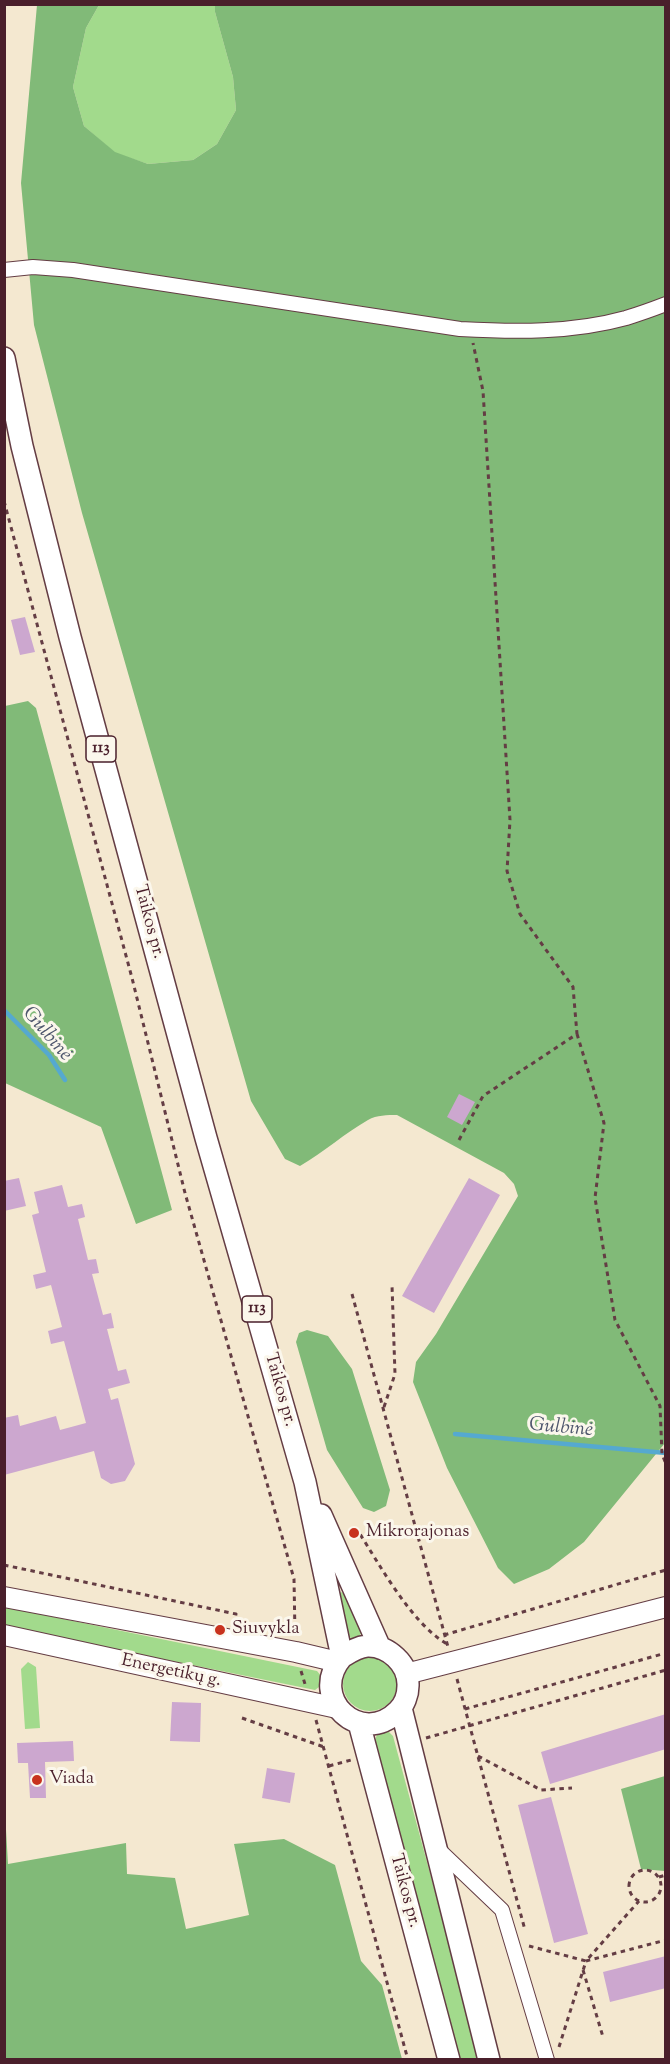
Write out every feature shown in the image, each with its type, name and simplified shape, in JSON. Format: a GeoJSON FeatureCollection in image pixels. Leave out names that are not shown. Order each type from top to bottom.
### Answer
{"type":"FeatureCollection","features":[{"type":"Feature","properties":{"kind":"main road","name":"Taikos pr."},"geometry":{"type":"LineString","coordinates":[[4,358],[22,446],[70,636],[206,1138],[305,1482],[340,1660],[332,1673],[330,1685],[337,1708]]}},
{"type":"Feature","properties":{"kind":"main road","name":"Taikos pr."},"geometry":{"type":"LineString","coordinates":[[305,1482],[380,1648],[401,1662],[406,1674]]}},
{"type":"Feature","properties":{"kind":"main road"},"geometry":{"type":"LineString","coordinates":[[4,1597],[340,1660],[353,1650],[366,1646],[380,1648]]}},
{"type":"Feature","properties":{"kind":"main road"},"geometry":{"type":"LineString","coordinates":[[337,1708],[347,1717],[359,1723],[382,1722],[401,1708],[408,1686],[406,1674],[449,1653],[666,1607]]}},
{"type":"Feature","properties":{"kind":"main road","name":"Energetikų g."},"geometry":{"type":"LineString","coordinates":[[4,1635],[337,1708]]}},
{"type":"Feature","properties":{"kind":"main road"},"geometry":{"type":"LineString","coordinates":[[401,1708],[489,2060]]}},
{"type":"Feature","properties":{"kind":"main road","name":"Taikos pr."},"geometry":{"type":"LineString","coordinates":[[359,1723],[449,2060]]}},
{"type":"Feature","properties":{"kind":"street"},"geometry":{"type":"LineString","coordinates":[[4,270],[33,267],[73,270],[470,330],[522,333],[584,326],[626,318],[666,304]]}},
{"type":"Feature","properties":{"kind":"street"},"geometry":{"type":"LineString","coordinates":[[435,1846],[502,1910],[547,2060]]}},
{"type":"Feature","properties":{"kind":"path"},"geometry":{"type":"LineString","coordinates":[[470,330],[483,391],[510,820],[507,871],[520,914],[573,987],[577,1034],[604,1123],[595,1198],[615,1320],[660,1406],[662,1454],[666,1464]]}},
{"type":"Feature","properties":{"kind":"path"},"geometry":{"type":"LineString","coordinates":[[4,501],[122,938],[185,1193],[294,1579],[296,1652],[324,1747],[408,2060]]}},
{"type":"Feature","properties":{"kind":"path"},"geometry":{"type":"LineString","coordinates":[[459,1140],[483,1096],[577,1034]]}},
{"type":"Feature","properties":{"kind":"path"},"geometry":{"type":"LineString","coordinates":[[383,1408],[395,1374],[392,1285]]}},
{"type":"Feature","properties":{"kind":"path"},"geometry":{"type":"LineString","coordinates":[[352,1294],[526,1935]]}},
{"type":"Feature","properties":{"kind":"path"},"geometry":{"type":"LineString","coordinates":[[354,1533],[358,1531],[419,1621],[449,1653]]}},
{"type":"Feature","properties":{"kind":"path"},"geometry":{"type":"LineString","coordinates":[[4,1565],[236,1614],[232,1640]]}},
{"type":"Feature","properties":{"kind":"path"},"geometry":{"type":"LineString","coordinates":[[444,1635],[666,1570]]}},
{"type":"Feature","properties":{"kind":"path"},"geometry":{"type":"LineString","coordinates":[[465,1708],[666,1653]]}},
{"type":"Feature","properties":{"kind":"path"},"geometry":{"type":"LineString","coordinates":[[469,1726],[666,1670]]}},
{"type":"Feature","properties":{"kind":"path"},"geometry":{"type":"LineString","coordinates":[[242,1718],[324,1747]]}},
{"type":"Feature","properties":{"kind":"path"},"geometry":{"type":"LineString","coordinates":[[477,1756],[540,1790],[572,1788]]}},
{"type":"Feature","properties":{"kind":"path"},"geometry":{"type":"LineString","coordinates":[[649,1870],[659,1877],[661,1888],[657,1897],[646,1902],[639,1901],[631,1892],[629,1886],[634,1874],[638,1871],[649,1870]]}},
{"type":"Feature","properties":{"kind":"path"},"geometry":{"type":"LineString","coordinates":[[659,1877],[666,1875]]}},
{"type":"Feature","properties":{"kind":"path"},"geometry":{"type":"LineString","coordinates":[[555,2040],[558,2050],[586,1961],[639,1901]]}},
{"type":"Feature","properties":{"kind":"path"},"geometry":{"type":"LineString","coordinates":[[532,1956],[529,1946],[586,1961],[666,1940]]}},
{"type":"Feature","properties":{"kind":"path"},"geometry":{"type":"LineString","coordinates":[[583,1970],[603,2037]]}},
{"type":"Feature","properties":{"kind":"green space"},"geometry":{"type":"Polygon","coordinates":[[[37,5],[99,5],[86,28],[73,87],[84,126],[115,152],[148,164],[193,160],[217,144],[236,110],[233,77],[215,5],[665,5],[665,1443],[584,1542],[549,1569],[514,1584],[498,1568],[447,1468],[413,1382],[416,1362],[436,1334],[518,1196],[514,1184],[504,1173],[397,1115],[378,1116],[368,1120],[300,1166],[285,1159],[251,1101],[82,513],[34,325],[21,183],[37,5]]]}},
{"type":"Feature","properties":{"kind":"green space"},"geometry":{"type":"Polygon","coordinates":[[[99,5],[215,5],[233,77],[236,110],[217,144],[193,160],[148,164],[115,153],[84,126],[73,87],[86,28],[99,5]]]}},
{"type":"Feature","properties":{"kind":"green space"},"geometry":{"type":"Polygon","coordinates":[[[28,701],[36,708],[172,1210],[136,1224],[101,1127],[5,1083],[5,706],[28,701]]]}},
{"type":"Feature","properties":{"kind":"green space"},"geometry":{"type":"Polygon","coordinates":[[[307,1330],[328,1336],[352,1369],[390,1490],[386,1506],[374,1512],[363,1508],[327,1450],[296,1342],[299,1333],[307,1330]]]}},
{"type":"Feature","properties":{"kind":"green space"},"geometry":{"type":"Polygon","coordinates":[[[341,1592],[362,1632],[357,1639],[352,1639],[348,1635],[337,1595],[341,1592]]]}},
{"type":"Feature","properties":{"kind":"green space"},"geometry":{"type":"Polygon","coordinates":[[[5,1607],[317,1671],[323,1678],[323,1684],[315,1690],[5,1627],[5,1607]]]}},
{"type":"Feature","properties":{"kind":"green space"},"geometry":{"type":"Polygon","coordinates":[[[370,1657],[380,1659],[389,1665],[395,1674],[397,1684],[395,1694],[389,1703],[380,1709],[370,1711],[360,1709],[351,1703],[345,1694],[343,1684],[345,1674],[351,1665],[360,1659],[370,1657]]]}},
{"type":"Feature","properties":{"kind":"green space"},"geometry":{"type":"Polygon","coordinates":[[[28,1662],[36,1667],[40,1728],[25,1729],[21,1669],[28,1662]]]}},
{"type":"Feature","properties":{"kind":"green space"},"geometry":{"type":"Polygon","coordinates":[[[387,1730],[393,1736],[480,2059],[460,2059],[375,1740],[378,1732],[387,1730]]]}},
{"type":"Feature","properties":{"kind":"green space"},"geometry":{"type":"Polygon","coordinates":[[[665,1776],[665,1871],[641,1869],[621,1789],[665,1776]]]}},
{"type":"Feature","properties":{"kind":"green space"},"geometry":{"type":"Polygon","coordinates":[[[5,1812],[8,1864],[126,1843],[127,1874],[175,1878],[186,1929],[249,1915],[234,1844],[284,1839],[335,1865],[361,1961],[382,1985],[402,2059],[5,2059],[5,1812]]]}},
{"type":"Feature","properties":{"kind":"building"},"geometry":{"type":"Polygon","coordinates":[[[25,617],[35,652],[20,655],[11,620],[25,617]]]}},
{"type":"Feature","properties":{"kind":"building"},"geometry":{"type":"Polygon","coordinates":[[[459,1094],[475,1102],[462,1125],[447,1117],[459,1094]]]}},
{"type":"Feature","properties":{"kind":"building"},"geometry":{"type":"Polygon","coordinates":[[[19,1178],[26,1206],[4,1211],[4,1181],[19,1178]]]}},
{"type":"Feature","properties":{"kind":"building"},"geometry":{"type":"Polygon","coordinates":[[[469,1178],[500,1195],[434,1313],[402,1296],[469,1178]]]}},
{"type":"Feature","properties":{"kind":"building"},"geometry":{"type":"Polygon","coordinates":[[[62,1185],[68,1207],[82,1204],[85,1217],[78,1219],[88,1260],[96,1259],[99,1273],[92,1274],[103,1315],[111,1313],[114,1328],[107,1329],[118,1371],[126,1369],[130,1383],[108,1389],[111,1400],[118,1398],[135,1464],[125,1481],[111,1484],[101,1478],[94,1451],[4,1475],[4,1418],[18,1415],[20,1426],[56,1416],[60,1430],[86,1423],[64,1341],[51,1344],[48,1331],[62,1327],[51,1285],[36,1289],[33,1275],[46,1272],[32,1215],[39,1213],[34,1192],[62,1185]]]}},
{"type":"Feature","properties":{"kind":"building"},"geometry":{"type":"Polygon","coordinates":[[[172,1702],[201,1703],[200,1742],[170,1741],[172,1702]]]}},
{"type":"Feature","properties":{"kind":"building"},"geometry":{"type":"Polygon","coordinates":[[[666,1714],[666,1749],[550,1784],[541,1752],[666,1714]]]}},
{"type":"Feature","properties":{"kind":"building"},"geometry":{"type":"Polygon","coordinates":[[[73,1741],[74,1761],[45,1762],[46,1798],[30,1798],[28,1763],[18,1763],[17,1743],[73,1741]]]}},
{"type":"Feature","properties":{"kind":"building"},"geometry":{"type":"Polygon","coordinates":[[[267,1768],[295,1773],[290,1803],[262,1798],[267,1768]]]}},
{"type":"Feature","properties":{"kind":"building"},"geometry":{"type":"Polygon","coordinates":[[[551,1797],[588,1934],[554,1943],[518,1805],[551,1797]]]}},
{"type":"Feature","properties":{"kind":"building"},"geometry":{"type":"Polygon","coordinates":[[[666,1956],[666,1988],[610,2002],[603,1972],[666,1956]]]}},
{"type":"Feature","properties":{"kind":"waterway","name":"Gulbinė"},"geometry":{"type":"LineString","coordinates":[[4,1010],[49,1055],[65,1080]]}},
{"type":"Feature","properties":{"kind":"waterway","name":"Gulbinė"},"geometry":{"type":"LineString","coordinates":[[455,1434],[666,1453]]}},
{"type":"Feature","properties":{"kind":"place","name":"Mikrorajonas"},"geometry":{"type":"Point","coordinates":[354,1533]}},
{"type":"Feature","properties":{"kind":"place","name":"Siuvykla"},"geometry":{"type":"Point","coordinates":[220,1630]}},
{"type":"Feature","properties":{"kind":"place","name":"Viada"},"geometry":{"type":"Point","coordinates":[37,1780]}}]}
